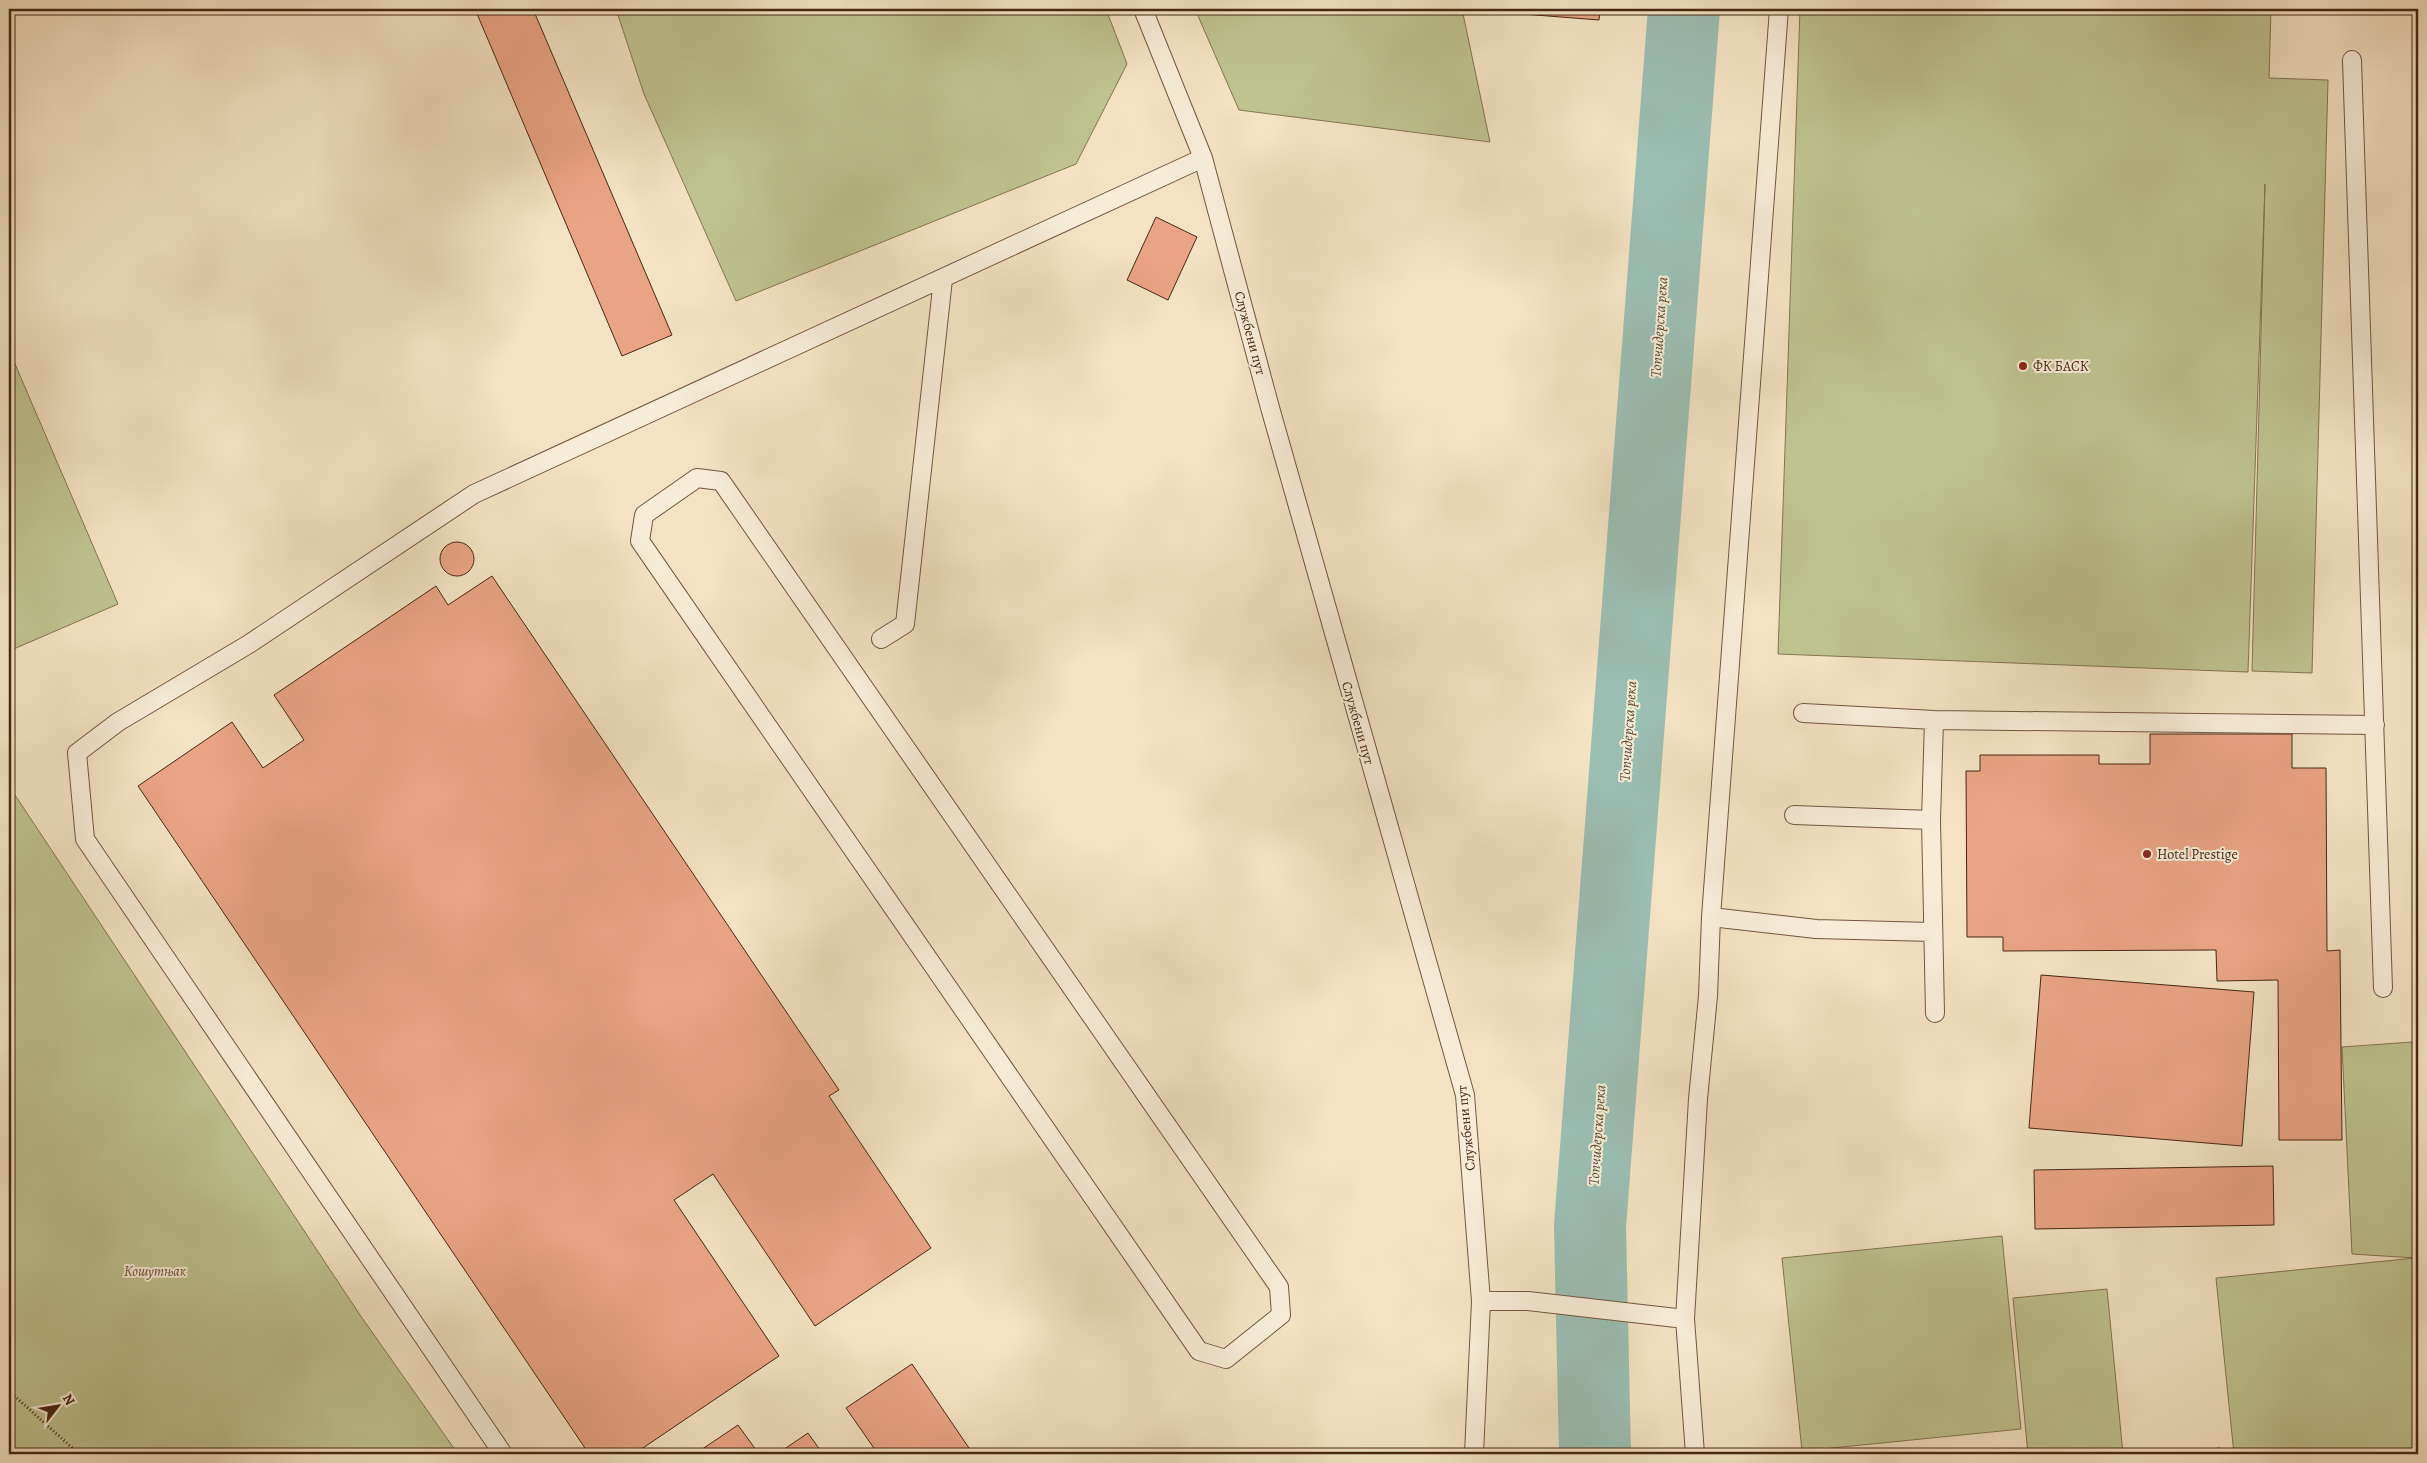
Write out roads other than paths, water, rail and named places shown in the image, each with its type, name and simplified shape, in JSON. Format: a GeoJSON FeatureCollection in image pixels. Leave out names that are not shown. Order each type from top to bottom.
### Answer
{"type":"FeatureCollection","features":[{"type":"Feature","properties":{"kind":"lane","name":"Службени пут"},"geometry":{"type":"LineString","coordinates":[[1143,9],[1203,158],[1276,432],[1465,1094],[1481,1302],[1474,1454]]}},
{"type":"Feature","properties":{"kind":"lane"},"geometry":{"type":"LineString","coordinates":[[1694,1454],[1685,1319],[1698,1099],[1708,996],[1711,918],[1779,9]]}},
{"type":"Feature","properties":{"kind":"lane"},"geometry":{"type":"LineString","coordinates":[[2352,60],[2383,988]]}},
{"type":"Feature","properties":{"kind":"lane"},"geometry":{"type":"LineString","coordinates":[[503,1454],[86,839],[77,753],[118,722],[249,644],[474,494],[1203,158]]}},
{"type":"Feature","properties":{"kind":"lane"},"geometry":{"type":"LineString","coordinates":[[881,639],[905,624],[943,279]]}},
{"type":"Feature","properties":{"kind":"lane"},"geometry":{"type":"LineString","coordinates":[[697,478],[721,481],[1279,1287],[1281,1315],[1226,1358],[1199,1350],[766,721],[640,541],[644,515],[697,478]]}},
{"type":"Feature","properties":{"kind":"lane"},"geometry":{"type":"LineString","coordinates":[[1803,713],[1934,720],[2375,725]]}},
{"type":"Feature","properties":{"kind":"lane"},"geometry":{"type":"LineString","coordinates":[[1934,720],[1931,820],[1935,1013]]}},
{"type":"Feature","properties":{"kind":"lane"},"geometry":{"type":"LineString","coordinates":[[1794,815],[1931,820]]}},
{"type":"Feature","properties":{"kind":"lane"},"geometry":{"type":"LineString","coordinates":[[1711,918],[1816,929],[1932,932]]}},
{"type":"Feature","properties":{"kind":"lane"},"geometry":{"type":"LineString","coordinates":[[1481,1302],[1528,1301],[1685,1319]]}},
{"type":"Feature","properties":{"kind":"waterway","name":"Топчидерска река"},"geometry":{"type":"LineString","coordinates":[[1595,1454],[1590,1226],[1684,9]]}},
{"type":"Feature","properties":{"kind":"place","name":"ФК БАСК"},"geometry":{"type":"Point","coordinates":[2023,366]}},
{"type":"Feature","properties":{"kind":"place","name":"Hotel Prestige"},"geometry":{"type":"Point","coordinates":[2147,854]}},
{"type":"Feature","properties":{"kind":"park label","name":"Кошутњак"},"geometry":{"type":"Point","coordinates":[155,1271]}}]}
